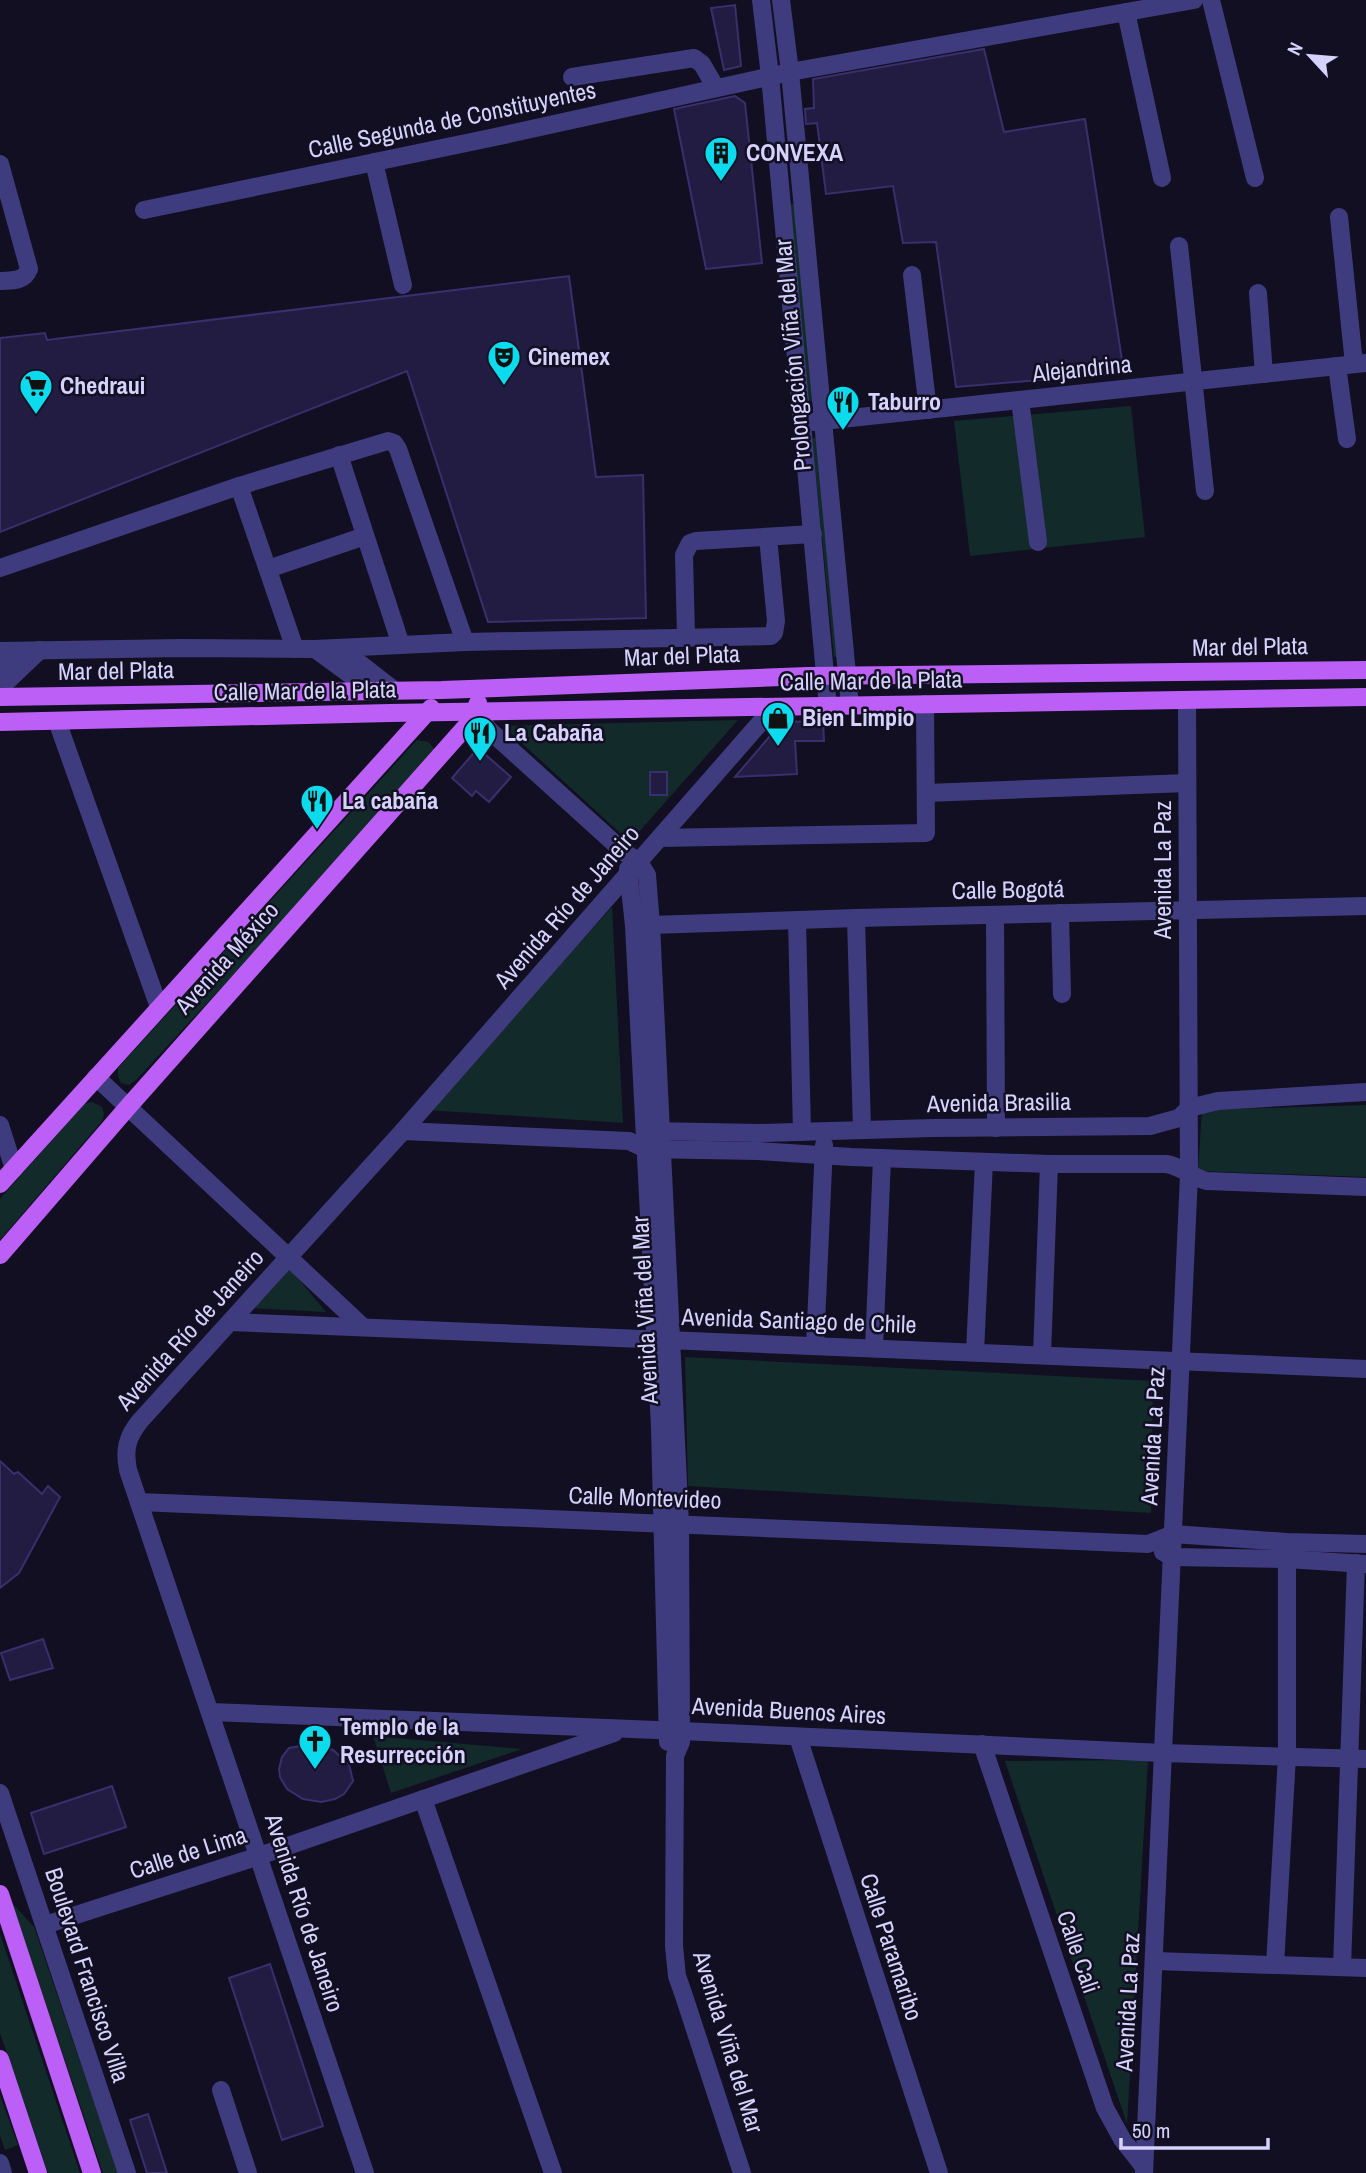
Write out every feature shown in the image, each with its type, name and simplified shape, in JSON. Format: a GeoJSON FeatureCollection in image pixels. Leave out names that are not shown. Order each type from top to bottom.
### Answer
{"type":"FeatureCollection","features":[{"type":"Feature","properties":{"kind":"main road","name":"Mar del Plata"},"geometry":{"type":"LineString","coordinates":[[0,698],[442,690],[827,676],[1366,670]]}},
{"type":"Feature","properties":{"kind":"main road","name":"Avenida México"},"geometry":{"type":"LineString","coordinates":[[0,1255],[460,733],[476,711],[481,688]]}},
{"type":"Feature","properties":{"kind":"main road","name":"Avenida México"},"geometry":{"type":"LineString","coordinates":[[0,1184],[428,713],[442,690]]}},
{"type":"Feature","properties":{"kind":"main road","name":"Calle Mar de la Plata"},"geometry":{"type":"LineString","coordinates":[[0,722],[476,711],[1366,697]]}},
{"type":"Feature","properties":{"kind":"main road"},"geometry":{"type":"LineString","coordinates":[[0,1894],[92,2173]]}},
{"type":"Feature","properties":{"kind":"main road"},"geometry":{"type":"LineString","coordinates":[[0,2059],[38,2173]]}},
{"type":"Feature","properties":{"kind":"street","name":"Prolongación Viña del Mar"},"geometry":{"type":"LineString","coordinates":[[761,0],[828,706]]}},
{"type":"Feature","properties":{"kind":"street","name":"Prolongación Viña del Mar"},"geometry":{"type":"LineString","coordinates":[[781,0],[850,706]]}},
{"type":"Feature","properties":{"kind":"street","name":"Calle Segunda de Constituyentes"},"geometry":{"type":"LineString","coordinates":[[144,210],[790,72],[1194,0]]}},
{"type":"Feature","properties":{"kind":"street"},"geometry":{"type":"LineString","coordinates":[[1211,0],[1255,178]]}},
{"type":"Feature","properties":{"kind":"street"},"geometry":{"type":"LineString","coordinates":[[1126,12],[1162,178]]}},
{"type":"Feature","properties":{"kind":"street"},"geometry":{"type":"LineString","coordinates":[[572,77],[694,58],[702,64],[716,88]]}},
{"type":"Feature","properties":{"kind":"street"},"geometry":{"type":"LineString","coordinates":[[374,162],[403,285]]}},
{"type":"Feature","properties":{"kind":"street"},"geometry":{"type":"LineString","coordinates":[[0,164],[28,265],[27,274],[20,280],[0,281]]}},
{"type":"Feature","properties":{"kind":"street"},"geometry":{"type":"LineString","coordinates":[[1339,217],[1352,364],[1347,439]]}},
{"type":"Feature","properties":{"kind":"street"},"geometry":{"type":"LineString","coordinates":[[1179,246],[1205,491]]}},
{"type":"Feature","properties":{"kind":"street"},"geometry":{"type":"LineString","coordinates":[[912,275],[928,410]]}},
{"type":"Feature","properties":{"kind":"street"},"geometry":{"type":"LineString","coordinates":[[1258,293],[1264,373]]}},
{"type":"Feature","properties":{"kind":"street","name":"Alejandrina"},"geometry":{"type":"LineString","coordinates":[[803,423],[1352,364]]}},
{"type":"Feature","properties":{"kind":"street"},"geometry":{"type":"LineString","coordinates":[[1020,400],[1038,542]]}},
{"type":"Feature","properties":{"kind":"street"},"geometry":{"type":"LineString","coordinates":[[0,568],[239,486],[381,441],[394,443],[465,642]]}},
{"type":"Feature","properties":{"kind":"street"},"geometry":{"type":"LineString","coordinates":[[339,455],[401,645]]}},
{"type":"Feature","properties":{"kind":"street"},"geometry":{"type":"LineString","coordinates":[[239,486],[295,649]]}},
{"type":"Feature","properties":{"kind":"street"},"geometry":{"type":"LineString","coordinates":[[686,637],[684,555],[685,548],[690,543],[813,534]]}},
{"type":"Feature","properties":{"kind":"street"},"geometry":{"type":"LineString","coordinates":[[268,569],[365,536]]}},
{"type":"Feature","properties":{"kind":"street"},"geometry":{"type":"LineString","coordinates":[[0,668],[9,651],[315,649],[465,642],[764,636],[774,633],[776,621],[768,537]]}},
{"type":"Feature","properties":{"kind":"street"},"geometry":{"type":"LineString","coordinates":[[340,648],[394,690]]}},
{"type":"Feature","properties":{"kind":"street"},"geometry":{"type":"LineString","coordinates":[[315,649],[371,690]]}},
{"type":"Feature","properties":{"kind":"street"},"geometry":{"type":"LineString","coordinates":[[0,688],[40,650]]}},
{"type":"Feature","properties":{"kind":"street","name":"Avenida La Paz"},"geometry":{"type":"LineString","coordinates":[[1144,2170],[1189,1175],[1186,700]]}},
{"type":"Feature","properties":{"kind":"street"},"geometry":{"type":"LineString","coordinates":[[660,838],[926,833],[925,704]]}},
{"type":"Feature","properties":{"kind":"street","name":"Avenida Río de Janeiro"},"geometry":{"type":"LineString","coordinates":[[365,2173],[139,1502],[125,1456],[126,1445],[131,1432],[403,1131],[774,707]]}},
{"type":"Feature","properties":{"kind":"street"},"geometry":{"type":"LineString","coordinates":[[476,711],[488,729],[624,852],[634,868]]}},
{"type":"Feature","properties":{"kind":"street"},"geometry":{"type":"LineString","coordinates":[[57,721],[159,1007]]}},
{"type":"Feature","properties":{"kind":"street"},"geometry":{"type":"LineString","coordinates":[[926,793],[1187,783]]}},
{"type":"Feature","properties":{"kind":"street","name":"Avenida Viña del Mar"},"geometry":{"type":"LineString","coordinates":[[654,1140],[634,926],[634,868],[647,875],[651,925],[654,1140],[671,1524],[674,1730],[668,1742],[670,1751],[676,1756],[675,1962],[682,1993],[743,2173]]}},
{"type":"Feature","properties":{"kind":"street","name":"Calle Bogotá"},"geometry":{"type":"LineString","coordinates":[[651,925],[1366,906]]}},
{"type":"Feature","properties":{"kind":"street"},"geometry":{"type":"LineString","coordinates":[[1060,913],[1062,994]]}},
{"type":"Feature","properties":{"kind":"street"},"geometry":{"type":"LineString","coordinates":[[995,915],[996,1128]]}},
{"type":"Feature","properties":{"kind":"street"},"geometry":{"type":"LineString","coordinates":[[856,918],[862,1130]]}},
{"type":"Feature","properties":{"kind":"street"},"geometry":{"type":"LineString","coordinates":[[797,920],[802,1132]]}},
{"type":"Feature","properties":{"kind":"street"},"geometry":{"type":"LineString","coordinates":[[96,1077],[363,1327]]}},
{"type":"Feature","properties":{"kind":"street","name":"Avenida Brasilia"},"geometry":{"type":"LineString","coordinates":[[654,1140],[825,1131],[1150,1126],[1180,1118],[1189,1108],[1218,1101],[1366,1092]]}},
{"type":"Feature","properties":{"kind":"street"},"geometry":{"type":"LineString","coordinates":[[0,1125],[13,1169]]}},
{"type":"Feature","properties":{"kind":"street"},"geometry":{"type":"LineString","coordinates":[[403,1131],[654,1140],[758,1151],[882,1158],[1049,1164],[1166,1164],[1207,1181],[1366,1187]]}},
{"type":"Feature","properties":{"kind":"street"},"geometry":{"type":"LineString","coordinates":[[815,1346],[825,1131]]}},
{"type":"Feature","properties":{"kind":"street"},"geometry":{"type":"LineString","coordinates":[[874,1348],[882,1158]]}},
{"type":"Feature","properties":{"kind":"street"},"geometry":{"type":"LineString","coordinates":[[975,1352],[984,1162]]}},
{"type":"Feature","properties":{"kind":"street"},"geometry":{"type":"LineString","coordinates":[[1042,1355],[1049,1164]]}},
{"type":"Feature","properties":{"kind":"street","name":"Avenida Santiago de Chile"},"geometry":{"type":"LineString","coordinates":[[230,1322],[1366,1369]]}},
{"type":"Feature","properties":{"kind":"street","name":"Calle Montevideo"},"geometry":{"type":"LineString","coordinates":[[139,1502],[1148,1544],[1173,1534],[1366,1544]]}},
{"type":"Feature","properties":{"kind":"street","name":"Calle Montevideo"},"geometry":{"type":"LineString","coordinates":[[1148,1544],[1172,1557],[1287,1559],[1361,1564]]}},
{"type":"Feature","properties":{"kind":"street"},"geometry":{"type":"LineString","coordinates":[[1275,1965],[1287,1756],[1287,1559]]}},
{"type":"Feature","properties":{"kind":"street"},"geometry":{"type":"LineString","coordinates":[[1342,1967],[1358,1759],[1361,1564]]}},
{"type":"Feature","properties":{"kind":"street","name":"Avenida Buenos Aires"},"geometry":{"type":"LineString","coordinates":[[211,1712],[1358,1759]]}},
{"type":"Feature","properties":{"kind":"street","name":"Calle de Lima"},"geometry":{"type":"LineString","coordinates":[[45,1925],[259,1856],[624,1730]]}},
{"type":"Feature","properties":{"kind":"street","name":"Calle Paramaribo"},"geometry":{"type":"LineString","coordinates":[[798,1737],[939,2173]]}},
{"type":"Feature","properties":{"kind":"street","name":"Calle Cali"},"geometry":{"type":"LineString","coordinates":[[982,1744],[1105,2108],[1122,2139],[1144,2170]]}},
{"type":"Feature","properties":{"kind":"street","name":"Boulevard Francisco Villa"},"geometry":{"type":"LineString","coordinates":[[0,1793],[127,2173]]}},
{"type":"Feature","properties":{"kind":"street"},"geometry":{"type":"LineString","coordinates":[[423,1799],[553,2173]]}},
{"type":"Feature","properties":{"kind":"street"},"geometry":{"type":"LineString","coordinates":[[1155,1961],[1366,1968]]}},
{"type":"Feature","properties":{"kind":"street"},"geometry":{"type":"LineString","coordinates":[[221,2090],[248,2173]]}},
{"type":"Feature","properties":{"kind":"street"},"geometry":{"type":"LineString","coordinates":[[0,2163],[3,2173]]}},
{"type":"Feature","properties":{"kind":"green space"},"geometry":{"type":"Polygon","coordinates":[[[797,204],[818,400],[808,401],[787,205],[797,204]]]}},
{"type":"Feature","properties":{"kind":"green space"},"geometry":{"type":"Polygon","coordinates":[[[1131,406],[1145,537],[970,556],[954,421],[1131,406]]]}},
{"type":"Feature","properties":{"kind":"green space"},"geometry":{"type":"Polygon","coordinates":[[[822,437],[843,656],[834,657],[812,438],[822,437]]]}},
{"type":"Feature","properties":{"kind":"green space"},"geometry":{"type":"Polygon","coordinates":[[[738,720],[630,842],[503,726],[738,720]]]}},
{"type":"Feature","properties":{"kind":"green space"},"geometry":{"type":"Polygon","coordinates":[[[417,740],[429,742],[434,749],[431,761],[136,1080],[129,1085],[121,1083],[118,1068],[417,740]]]}},
{"type":"Feature","properties":{"kind":"green space"},"geometry":{"type":"Polygon","coordinates":[[[612,907],[623,1123],[427,1110],[612,907]]]}},
{"type":"Feature","properties":{"kind":"green space"},"geometry":{"type":"Polygon","coordinates":[[[92,1102],[102,1107],[102,1121],[0,1240],[0,1199],[84,1104],[92,1102]]]}},
{"type":"Feature","properties":{"kind":"green space"},"geometry":{"type":"Polygon","coordinates":[[[1366,1105],[1366,1177],[1198,1171],[1202,1110],[1366,1105]]]}},
{"type":"Feature","properties":{"kind":"green space"},"geometry":{"type":"Polygon","coordinates":[[[286,1264],[326,1312],[247,1308],[286,1264]]]}},
{"type":"Feature","properties":{"kind":"green space"},"geometry":{"type":"Polygon","coordinates":[[[685,1357],[1153,1381],[1151,1513],[688,1486],[685,1357]]]}},
{"type":"Feature","properties":{"kind":"green space"},"geometry":{"type":"Polygon","coordinates":[[[373,1736],[522,1749],[391,1793],[373,1736]]]}},
{"type":"Feature","properties":{"kind":"green space"},"geometry":{"type":"Polygon","coordinates":[[[1148,1760],[1127,2124],[1005,1761],[1148,1760]]]}},
{"type":"Feature","properties":{"kind":"green space"},"geometry":{"type":"Polygon","coordinates":[[[12,1903],[34,1927],[118,2173],[103,2173],[12,1903]]]}},
{"type":"Feature","properties":{"kind":"green space"},"geometry":{"type":"Polygon","coordinates":[[[0,1934],[80,2173],[48,2173],[0,2033],[0,1934]]]}},
{"type":"Feature","properties":{"kind":"green space"},"geometry":{"type":"Polygon","coordinates":[[[0,2095],[18,2145],[5,2150],[0,2135],[0,2095]]]}},
{"type":"Feature","properties":{"kind":"building"},"geometry":{"type":"Polygon","coordinates":[[[735,5],[741,66],[724,70],[711,8],[735,5]]]}},
{"type":"Feature","properties":{"kind":"building"},"geometry":{"type":"Polygon","coordinates":[[[984,49],[1004,132],[1085,119],[1124,373],[956,387],[936,242],[903,243],[893,186],[826,194],[817,123],[806,124],[805,109],[814,108],[813,79],[984,49]]]}},
{"type":"Feature","properties":{"kind":"building","name":"CONVEXA"},"geometry":{"type":"Polygon","coordinates":[[[735,96],[745,103],[762,263],[706,269],[674,109],[735,96]]]}},
{"type":"Feature","properties":{"kind":"building"},"geometry":{"type":"Polygon","coordinates":[[[569,276],[596,477],[643,475],[646,618],[488,622],[407,371],[0,532],[0,338],[45,333],[47,340],[569,276]]]}},
{"type":"Feature","properties":{"kind":"building","name":"Bien Limpio"},"geometry":{"type":"Polygon","coordinates":[[[823,721],[824,741],[795,741],[797,774],[735,777],[782,722],[823,721]]]}},
{"type":"Feature","properties":{"kind":"building","name":"La Cabaña"},"geometry":{"type":"Polygon","coordinates":[[[478,748],[511,777],[489,802],[476,791],[472,796],[452,778],[478,748]]]}},
{"type":"Feature","properties":{"kind":"building"},"geometry":{"type":"Polygon","coordinates":[[[650,772],[667,772],[667,795],[650,795],[650,772]]]}},
{"type":"Feature","properties":{"kind":"building"},"geometry":{"type":"Polygon","coordinates":[[[0,1461],[14,1474],[18,1472],[42,1494],[48,1486],[60,1497],[19,1573],[0,1588],[0,1461]]]}},
{"type":"Feature","properties":{"kind":"building"},"geometry":{"type":"Polygon","coordinates":[[[43,1639],[53,1668],[10,1680],[1,1653],[43,1639]]]}},
{"type":"Feature","properties":{"kind":"building","name":"Templo de la Resurrección"},"geometry":{"type":"Polygon","coordinates":[[[314,1744],[333,1750],[349,1764],[353,1781],[344,1794],[335,1799],[321,1802],[303,1799],[287,1789],[280,1777],[282,1757],[289,1748],[314,1744]]]}},
{"type":"Feature","properties":{"kind":"building"},"geometry":{"type":"Polygon","coordinates":[[[112,1786],[126,1827],[44,1854],[31,1813],[112,1786]]]}},
{"type":"Feature","properties":{"kind":"building"},"geometry":{"type":"Polygon","coordinates":[[[270,1964],[323,2126],[282,2140],[229,1978],[270,1964]]]}},
{"type":"Feature","properties":{"kind":"building"},"geometry":{"type":"Polygon","coordinates":[[[148,2114],[167,2173],[147,2173],[130,2120],[148,2114]]]}},
{"type":"Feature","properties":{"kind":"place","name":"CONVEXA"},"geometry":{"type":"Point","coordinates":[721,183]}},
{"type":"Feature","properties":{"kind":"place","name":"Cinemex"},"geometry":{"type":"Point","coordinates":[504,387]}},
{"type":"Feature","properties":{"kind":"place","name":"Chedraui"},"geometry":{"type":"Point","coordinates":[36,416]}},
{"type":"Feature","properties":{"kind":"place","name":"Taburro"},"geometry":{"type":"Point","coordinates":[843,432]}},
{"type":"Feature","properties":{"kind":"place","name":"Bien Limpio"},"geometry":{"type":"Point","coordinates":[778,748]}},
{"type":"Feature","properties":{"kind":"place","name":"La Cabaña"},"geometry":{"type":"Point","coordinates":[480,763]}},
{"type":"Feature","properties":{"kind":"place","name":"La cabaña"},"geometry":{"type":"Point","coordinates":[317,831]}},
{"type":"Feature","properties":{"kind":"place","name":"Templo de la Resurrección"},"geometry":{"type":"Point","coordinates":[315,1771]}}]}
